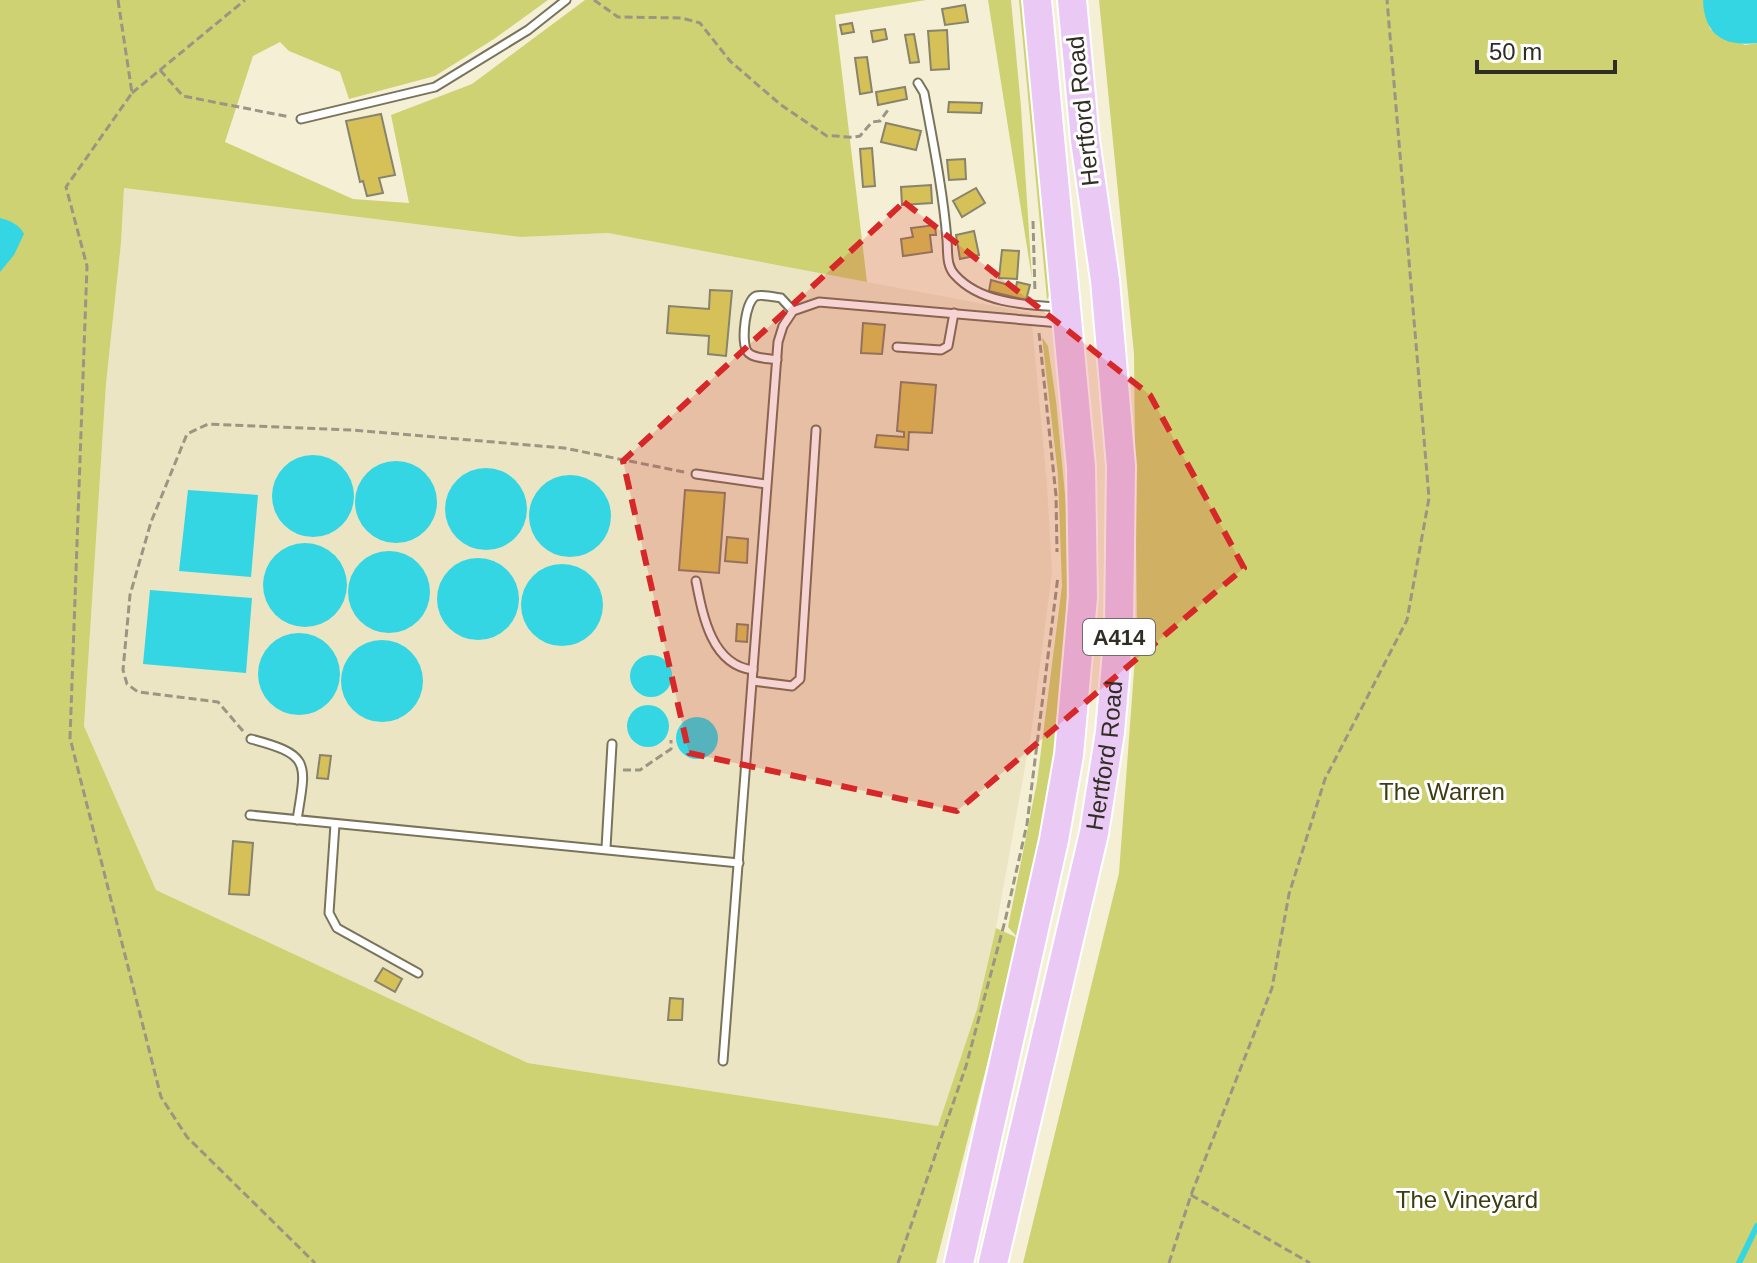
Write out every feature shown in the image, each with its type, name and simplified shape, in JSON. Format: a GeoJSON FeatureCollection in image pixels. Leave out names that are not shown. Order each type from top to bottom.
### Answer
{"type":"FeatureCollection","features":[{"type":"Feature","properties":{"kind":"highway","name":"Hertford Road"},"geometry":{"type":"LineString","coordinates":[[959,1263],[1051,853],[1069,755],[1083,597],[1081,467],[1037,0]]}},
{"type":"Feature","properties":{"kind":"highway","name":"Hertford Road"},"geometry":{"type":"LineString","coordinates":[[993,1263],[1094,833],[1110,732],[1119,629],[1121,466],[1105,280],[1085,140],[1072,0]]}},
{"type":"Feature","properties":{"kind":"lane"},"geometry":{"type":"LineString","coordinates":[[301,119],[435,87],[528,30],[566,0]]}},
{"type":"Feature","properties":{"kind":"lane"},"geometry":{"type":"LineString","coordinates":[[918,83],[924,93],[942,189],[949,267],[956,277],[989,296],[1066,315]]}},
{"type":"Feature","properties":{"kind":"lane"},"geometry":{"type":"LineString","coordinates":[[777,360],[747,352],[744,339],[746,313],[752,299],[758,295],[781,298],[793,311]]}},
{"type":"Feature","properties":{"kind":"lane"},"geometry":{"type":"LineString","coordinates":[[723,1061],[766,484],[783,326],[793,311],[819,302],[1037,321],[1066,315]]}},
{"type":"Feature","properties":{"kind":"lane"},"geometry":{"type":"LineString","coordinates":[[897,347],[941,350],[948,346],[954,313]]}},
{"type":"Feature","properties":{"kind":"lane"},"geometry":{"type":"LineString","coordinates":[[753,681],[792,686],[800,679],[816,430]]}},
{"type":"Feature","properties":{"kind":"lane"},"geometry":{"type":"LineString","coordinates":[[696,474],[766,484]]}},
{"type":"Feature","properties":{"kind":"lane"},"geometry":{"type":"LineString","coordinates":[[696,581],[702,612],[718,648],[727,660],[739,668],[753,670]]}},
{"type":"Feature","properties":{"kind":"lane"},"geometry":{"type":"LineString","coordinates":[[251,739],[281,747],[296,755],[304,768],[297,820]]}},
{"type":"Feature","properties":{"kind":"lane"},"geometry":{"type":"LineString","coordinates":[[606,848],[612,744]]}},
{"type":"Feature","properties":{"kind":"lane"},"geometry":{"type":"LineString","coordinates":[[250,815],[739,863]]}},
{"type":"Feature","properties":{"kind":"lane"},"geometry":{"type":"LineString","coordinates":[[335,824],[329,913],[337,928],[418,973]]}},
{"type":"Feature","properties":{"kind":"path"},"geometry":{"type":"LineString","coordinates":[[118,0],[132,93]]}},
{"type":"Feature","properties":{"kind":"path"},"geometry":{"type":"LineString","coordinates":[[245,0],[132,93],[66,187],[87,266],[70,738],[161,1097],[187,1137],[315,1263]]}},
{"type":"Feature","properties":{"kind":"path"},"geometry":{"type":"LineString","coordinates":[[594,0],[618,17],[682,18],[700,23],[730,61],[781,105],[827,136],[838,135],[844,139],[860,136],[872,122],[880,121],[888,110]]}},
{"type":"Feature","properties":{"kind":"path"},"geometry":{"type":"LineString","coordinates":[[1169,1263],[1191,1195],[1272,988],[1289,894],[1325,779],[1407,620],[1429,498],[1387,0]]}},
{"type":"Feature","properties":{"kind":"path"},"geometry":{"type":"LineString","coordinates":[[160,70],[183,96],[257,113],[301,119]]}},
{"type":"Feature","properties":{"kind":"path"},"geometry":{"type":"LineString","coordinates":[[1032,213],[1037,306]]}},
{"type":"Feature","properties":{"kind":"path"},"geometry":{"type":"LineString","coordinates":[[1037,321],[1056,496],[1058,559]]}},
{"type":"Feature","properties":{"kind":"path"},"geometry":{"type":"LineString","coordinates":[[251,739],[218,702],[138,692],[127,684],[123,670],[130,595],[151,522],[187,434],[208,424],[352,430],[564,448],[696,474]]}},
{"type":"Feature","properties":{"kind":"path"},"geometry":{"type":"LineString","coordinates":[[898,1263],[966,1066],[1005,921],[1027,824],[1058,575]]}},
{"type":"Feature","properties":{"kind":"path"},"geometry":{"type":"LineString","coordinates":[[611,770],[640,770],[671,749],[671,740]]}},
{"type":"Feature","properties":{"kind":"path"},"geometry":{"type":"LineString","coordinates":[[1191,1195],[1310,1263]]}},
{"type":"Feature","properties":{"kind":"highlighted area"},"geometry":{"type":"Polygon","coordinates":[[[904,202],[1150,395],[1244,568],[957,811],[689,753],[623,461],[904,202]]]}},
{"type":"Feature","properties":{"kind":"shaded area"},"geometry":{"type":"Polygon","coordinates":[[[124,188],[521,237],[608,233],[1031,313],[1052,572],[1031,734],[996,928],[977,1009],[938,1126],[528,1063],[156,890],[84,726],[106,384],[124,188]]]}},
{"type":"Feature","properties":{"kind":"green space"},"geometry":{"type":"Polygon","coordinates":[[[0,0],[548,0],[435,76],[349,99],[340,72],[289,51],[280,42],[253,56],[225,142],[353,199],[409,203],[391,115],[472,84],[585,0],[926,0],[835,15],[867,282],[608,233],[521,237],[124,188],[106,384],[84,726],[156,890],[528,1063],[938,1126],[977,1009],[996,928],[1018,938],[1008,927],[1037,782],[1062,586],[1058,475],[1042,337],[1048,346],[1056,401],[1068,526],[1066,632],[1054,760],[1019,940],[936,1263],[0,1263],[0,0]]]}},
{"type":"Feature","properties":{"kind":"green space"},"geometry":{"type":"Polygon","coordinates":[[[988,0],[1011,0],[1032,279],[988,0]]]}},
{"type":"Feature","properties":{"kind":"green space"},"geometry":{"type":"Polygon","coordinates":[[[1019,0],[1025,0],[1053,287],[1047,300],[1019,0]]]}},
{"type":"Feature","properties":{"kind":"green space","name":"The Warren"},"geometry":{"type":"Polygon","coordinates":[[[1099,0],[1703,0],[1710,29],[1745,45],[1757,43],[1757,1263],[1023,1263],[1119,873],[1137,631],[1134,354],[1099,0]]]}},
{"type":"Feature","properties":{"kind":"water"},"geometry":{"type":"Polygon","coordinates":[[[1703,0],[1757,0],[1757,43],[1735,43],[1718,36],[1707,22],[1703,0]]]}},
{"type":"Feature","properties":{"kind":"water"},"geometry":{"type":"Polygon","coordinates":[[[0,218],[14,223],[24,234],[14,255],[0,272],[0,218]]]}},
{"type":"Feature","properties":{"kind":"water"},"geometry":{"type":"Polygon","coordinates":[[[313,455],[329,458],[342,467],[351,480],[354,496],[351,512],[342,525],[329,534],[313,537],[297,534],[284,525],[275,512],[272,496],[275,480],[284,467],[297,458],[313,455]]]}},
{"type":"Feature","properties":{"kind":"water"},"geometry":{"type":"Polygon","coordinates":[[[396,461],[412,464],[425,473],[434,486],[437,502],[434,518],[425,531],[412,540],[396,543],[380,540],[367,531],[358,518],[355,502],[358,486],[367,473],[380,464],[396,461]]]}},
{"type":"Feature","properties":{"kind":"water"},"geometry":{"type":"Polygon","coordinates":[[[486,468],[502,471],[515,480],[524,493],[527,509],[524,525],[515,538],[502,547],[486,550],[470,547],[457,538],[448,525],[445,509],[448,493],[457,480],[470,471],[486,468]]]}},
{"type":"Feature","properties":{"kind":"water"},"geometry":{"type":"Polygon","coordinates":[[[570,475],[586,478],[599,487],[608,500],[611,516],[608,532],[599,545],[586,554],[570,557],[554,554],[541,545],[532,532],[529,516],[532,500],[541,487],[554,478],[570,475]]]}},
{"type":"Feature","properties":{"kind":"water"},"geometry":{"type":"Polygon","coordinates":[[[188,490],[258,495],[251,577],[179,571],[188,490]]]}},
{"type":"Feature","properties":{"kind":"water"},"geometry":{"type":"Polygon","coordinates":[[[305,543],[328,550],[340,562],[347,585],[340,608],[328,620],[305,627],[282,620],[270,608],[263,585],[270,562],[282,550],[305,543]]]}},
{"type":"Feature","properties":{"kind":"water"},"geometry":{"type":"Polygon","coordinates":[[[389,551],[405,554],[418,563],[427,576],[430,592],[427,608],[418,621],[405,630],[389,633],[373,630],[360,621],[351,608],[348,592],[351,576],[360,563],[373,554],[389,551]]]}},
{"type":"Feature","properties":{"kind":"water"},"geometry":{"type":"Polygon","coordinates":[[[478,558],[494,561],[507,570],[516,583],[519,599],[516,615],[507,628],[494,637],[478,640],[462,637],[449,628],[440,615],[437,599],[440,583],[449,570],[462,561],[478,558]]]}},
{"type":"Feature","properties":{"kind":"water"},"geometry":{"type":"Polygon","coordinates":[[[562,564],[578,567],[591,576],[600,589],[603,605],[600,621],[591,634],[578,643],[562,646],[546,643],[533,634],[524,621],[521,605],[524,589],[533,576],[546,567],[562,564]]]}},
{"type":"Feature","properties":{"kind":"water"},"geometry":{"type":"Polygon","coordinates":[[[150,590],[252,598],[246,673],[143,664],[150,590]]]}},
{"type":"Feature","properties":{"kind":"water"},"geometry":{"type":"Polygon","coordinates":[[[299,633],[315,636],[328,645],[337,658],[340,674],[337,690],[328,703],[315,712],[299,715],[283,712],[270,703],[261,690],[258,674],[261,658],[270,645],[283,636],[299,633]]]}},
{"type":"Feature","properties":{"kind":"water"},"geometry":{"type":"Polygon","coordinates":[[[382,640],[398,643],[411,652],[420,665],[423,681],[420,697],[411,710],[398,719],[382,722],[366,719],[353,710],[344,697],[341,681],[344,665],[353,652],[366,643],[382,640]]]}},
{"type":"Feature","properties":{"kind":"water"},"geometry":{"type":"Polygon","coordinates":[[[651,655],[666,661],[672,676],[666,691],[651,697],[636,691],[630,676],[636,661],[651,655]]]}},
{"type":"Feature","properties":{"kind":"water"},"geometry":{"type":"Polygon","coordinates":[[[648,705],[663,711],[669,726],[663,741],[648,747],[633,741],[627,726],[633,711],[648,705]]]}},
{"type":"Feature","properties":{"kind":"water"},"geometry":{"type":"Polygon","coordinates":[[[697,717],[712,723],[718,738],[712,753],[697,759],[682,753],[676,738],[682,723],[697,717]]]}},
{"type":"Feature","properties":{"kind":"building"},"geometry":{"type":"Polygon","coordinates":[[[965,5],[968,22],[945,25],[942,9],[965,5]]]}},
{"type":"Feature","properties":{"kind":"building"},"geometry":{"type":"Polygon","coordinates":[[[852,23],[854,32],[842,34],[840,25],[852,23]]]}},
{"type":"Feature","properties":{"kind":"building"},"geometry":{"type":"Polygon","coordinates":[[[885,29],[887,39],[873,42],[871,31],[885,29]]]}},
{"type":"Feature","properties":{"kind":"building"},"geometry":{"type":"Polygon","coordinates":[[[947,30],[949,69],[931,70],[928,31],[947,30]]]}},
{"type":"Feature","properties":{"kind":"building"},"geometry":{"type":"Polygon","coordinates":[[[914,34],[919,62],[910,63],[905,35],[914,34]]]}},
{"type":"Feature","properties":{"kind":"building"},"geometry":{"type":"Polygon","coordinates":[[[867,57],[872,92],[860,94],[855,58],[867,57]]]}},
{"type":"Feature","properties":{"kind":"building"},"geometry":{"type":"Polygon","coordinates":[[[905,87],[907,99],[878,105],[876,92],[905,87]]]}},
{"type":"Feature","properties":{"kind":"building"},"geometry":{"type":"Polygon","coordinates":[[[949,102],[982,103],[981,113],[948,112],[949,102]]]}},
{"type":"Feature","properties":{"kind":"building"},"geometry":{"type":"Polygon","coordinates":[[[381,114],[395,175],[379,178],[383,193],[367,196],[363,181],[360,182],[346,121],[381,114]]]}},
{"type":"Feature","properties":{"kind":"building"},"geometry":{"type":"Polygon","coordinates":[[[886,123],[921,131],[916,150],[881,142],[886,123]]]}},
{"type":"Feature","properties":{"kind":"building"},"geometry":{"type":"Polygon","coordinates":[[[872,148],[875,186],[863,187],[860,149],[872,148]]]}},
{"type":"Feature","properties":{"kind":"building"},"geometry":{"type":"Polygon","coordinates":[[[965,159],[966,179],[949,180],[947,160],[965,159]]]}},
{"type":"Feature","properties":{"kind":"building"},"geometry":{"type":"Polygon","coordinates":[[[931,185],[932,203],[902,205],[901,187],[931,185]]]}},
{"type":"Feature","properties":{"kind":"building"},"geometry":{"type":"Polygon","coordinates":[[[976,188],[985,203],[962,217],[953,201],[976,188]]]}},
{"type":"Feature","properties":{"kind":"building"},"geometry":{"type":"Polygon","coordinates":[[[935,225],[936,235],[930,235],[932,252],[903,256],[901,239],[913,237],[911,228],[935,225]]]}},
{"type":"Feature","properties":{"kind":"building"},"geometry":{"type":"Polygon","coordinates":[[[974,231],[979,255],[960,259],[956,235],[974,231]]]}},
{"type":"Feature","properties":{"kind":"building"},"geometry":{"type":"Polygon","coordinates":[[[1002,250],[1019,251],[1017,279],[999,278],[1002,250]]]}},
{"type":"Feature","properties":{"kind":"building"},"geometry":{"type":"Polygon","coordinates":[[[991,280],[1016,287],[1017,282],[1030,285],[1026,300],[989,291],[991,280]]]}},
{"type":"Feature","properties":{"kind":"building"},"geometry":{"type":"Polygon","coordinates":[[[710,290],[732,291],[726,356],[708,354],[709,336],[667,333],[669,306],[709,309],[710,290]]]}},
{"type":"Feature","properties":{"kind":"building"},"geometry":{"type":"Polygon","coordinates":[[[863,323],[885,325],[882,354],[861,353],[863,323]]]}},
{"type":"Feature","properties":{"kind":"building"},"geometry":{"type":"Polygon","coordinates":[[[901,382],[936,385],[932,433],[909,432],[908,450],[875,447],[877,435],[904,437],[904,432],[897,431],[901,382]]]}},
{"type":"Feature","properties":{"kind":"building"},"geometry":{"type":"Polygon","coordinates":[[[685,490],[725,493],[719,573],[679,570],[685,490]]]}},
{"type":"Feature","properties":{"kind":"building"},"geometry":{"type":"Polygon","coordinates":[[[727,537],[748,539],[747,563],[725,561],[727,537]]]}},
{"type":"Feature","properties":{"kind":"building"},"geometry":{"type":"Polygon","coordinates":[[[737,624],[748,625],[747,642],[736,641],[737,624]]]}},
{"type":"Feature","properties":{"kind":"building"},"geometry":{"type":"Polygon","coordinates":[[[320,755],[331,756],[328,779],[317,778],[320,755]]]}},
{"type":"Feature","properties":{"kind":"building"},"geometry":{"type":"Polygon","coordinates":[[[233,841],[253,843],[249,895],[229,894],[233,841]]]}},
{"type":"Feature","properties":{"kind":"building"},"geometry":{"type":"Polygon","coordinates":[[[383,968],[402,979],[395,992],[375,981],[383,968]]]}},
{"type":"Feature","properties":{"kind":"building"},"geometry":{"type":"Polygon","coordinates":[[[670,998],[683,999],[682,1020],[668,1020],[670,998]]]}},
{"type":"Feature","properties":{"kind":"waterway"},"geometry":{"type":"LineString","coordinates":[[1739,1263],[1757,1226]]}},
{"type":"Feature","properties":{"kind":"park label","name":"The Vineyard"},"geometry":{"type":"Point","coordinates":[1467,1200]}}]}
